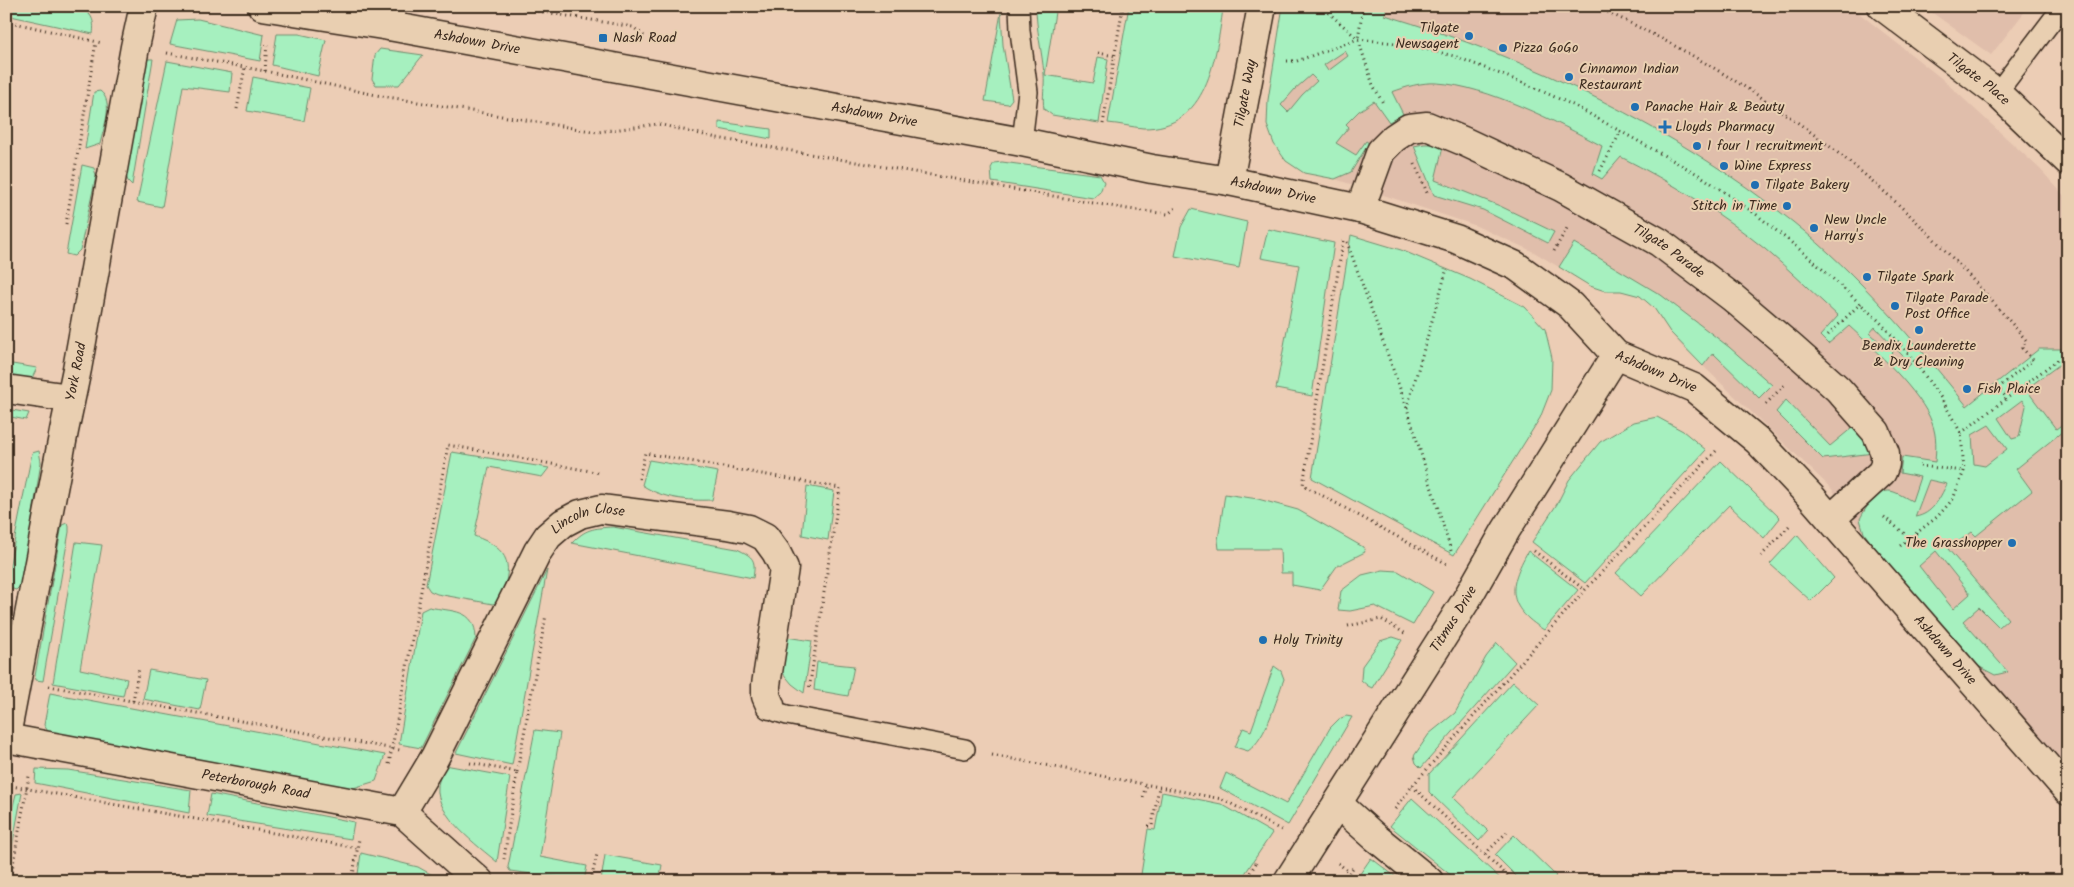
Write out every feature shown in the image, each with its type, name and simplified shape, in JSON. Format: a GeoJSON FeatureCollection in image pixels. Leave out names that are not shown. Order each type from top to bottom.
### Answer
{"type":"FeatureCollection","features":[{"type":"Feature","properties":{"kind":"street","name":"York Road"},"geometry":{"type":"LineString","coordinates":[[6,737],[77,369],[144,6]]}},
{"type":"Feature","properties":{"kind":"street","name":"Ashdown Drive"},"geometry":{"type":"LineString","coordinates":[[262,6],[390,16],[1152,169],[1229,181],[1360,209],[1456,239],[1516,266],[1570,305],[1616,356],[1694,388],[1758,440],[1831,519],[2068,791]]}},
{"type":"Feature","properties":{"kind":"street","name":"Tilgate Way"},"geometry":{"type":"LineString","coordinates":[[1229,181],[1262,6]]}},
{"type":"Feature","properties":{"kind":"street","name":"Tilgate Place"},"geometry":{"type":"LineString","coordinates":[[1882,6],[1997,93],[2068,161]]}},
{"type":"Feature","properties":{"kind":"street","name":"Tilgate Parade"},"geometry":{"type":"LineString","coordinates":[[1360,209],[1381,151],[1394,138],[1409,128],[1427,126],[1561,186],[1659,242],[1733,298],[1793,348],[1838,389],[1876,432],[1885,453],[1885,464],[1882,472],[1831,519]]}},
{"type":"Feature","properties":{"kind":"street","name":"Titmus Drive"},"geometry":{"type":"LineString","coordinates":[[1288,881],[1467,600],[1506,530],[1616,356]]}},
{"type":"Feature","properties":{"kind":"street"},"geometry":{"type":"LineString","coordinates":[[6,389],[70,398]]}},
{"type":"Feature","properties":{"kind":"street","name":"Lincoln Close"},"geometry":{"type":"LineString","coordinates":[[402,812],[435,757],[538,551],[548,536],[563,523],[580,514],[601,509],[728,525],[749,529],[765,538],[776,552],[784,568],[766,685],[766,696],[770,705]]}},
{"type":"Feature","properties":{"kind":"street","name":"Peterborough Road"},"geometry":{"type":"LineString","coordinates":[[6,737],[402,812]]}},
{"type":"Feature","properties":{"kind":"street"},"geometry":{"type":"LineString","coordinates":[[1338,804],[1429,881]]}},
{"type":"Feature","properties":{"kind":"street"},"geometry":{"type":"LineString","coordinates":[[402,812],[479,881]]}},
{"type":"Feature","properties":{"kind":"lane"},"geometry":{"type":"LineString","coordinates":[[1019,6],[1020,31],[1028,92],[1022,142]]}},
{"type":"Feature","properties":{"kind":"lane"},"geometry":{"type":"LineString","coordinates":[[1997,93],[2063,6]]}},
{"type":"Feature","properties":{"kind":"lane"},"geometry":{"type":"LineString","coordinates":[[770,705],[777,712],[965,749]]}},
{"type":"Feature","properties":{"kind":"path"},"geometry":{"type":"LineString","coordinates":[[1097,158],[1123,6]]}},
{"type":"Feature","properties":{"kind":"path"},"geometry":{"type":"LineString","coordinates":[[1320,6],[1358,39],[1364,6]]}},
{"type":"Feature","properties":{"kind":"path"},"geometry":{"type":"LineString","coordinates":[[1594,6],[1684,51],[1782,112],[1871,180],[1928,233],[1982,289],[2026,340],[2022,348],[2033,360],[1998,388],[2007,398]]}},
{"type":"Feature","properties":{"kind":"path"},"geometry":{"type":"LineString","coordinates":[[6,21],[96,42],[135,47],[244,67],[376,95],[597,132],[658,124],[717,138],[1128,209],[1168,214],[1180,205]]}},
{"type":"Feature","properties":{"kind":"path"},"geometry":{"type":"LineString","coordinates":[[1098,53],[1114,56]]}},
{"type":"Feature","properties":{"kind":"path"},"geometry":{"type":"LineString","coordinates":[[237,109],[244,67]]}},
{"type":"Feature","properties":{"kind":"path"},"geometry":{"type":"LineString","coordinates":[[1457,569],[1303,485],[1344,233],[1407,408],[1467,600]]}},
{"type":"Feature","properties":{"kind":"path"},"geometry":{"type":"LineString","coordinates":[[1407,408],[1456,239]]}},
{"type":"Feature","properties":{"kind":"path"},"geometry":{"type":"LineString","coordinates":[[1961,433],[2068,352]]}},
{"type":"Feature","properties":{"kind":"path"},"geometry":{"type":"LineString","coordinates":[[352,881],[364,806],[385,782],[393,749],[448,445],[610,474]]}},
{"type":"Feature","properties":{"kind":"path"},"geometry":{"type":"LineString","coordinates":[[1375,837],[1412,786],[1585,590],[1718,449]]}},
{"type":"Feature","properties":{"kind":"path"},"geometry":{"type":"LineString","coordinates":[[629,478],[639,480],[645,453],[840,488],[805,718]]}},
{"type":"Feature","properties":{"kind":"path"},"geometry":{"type":"LineString","coordinates":[[1761,556],[1813,499]]}},
{"type":"Feature","properties":{"kind":"path"},"geometry":{"type":"LineString","coordinates":[[1506,530],[1585,590]]}},
{"type":"Feature","properties":{"kind":"path"},"geometry":{"type":"LineString","coordinates":[[504,866],[517,772],[547,609]]}},
{"type":"Feature","properties":{"kind":"path"},"geometry":{"type":"LineString","coordinates":[[1348,626],[1381,619],[1434,651]]}},
{"type":"Feature","properties":{"kind":"path"},"geometry":{"type":"LineString","coordinates":[[133,701],[138,668]]}},
{"type":"Feature","properties":{"kind":"path"},"geometry":{"type":"LineString","coordinates":[[17,680],[517,772]]}},
{"type":"Feature","properties":{"kind":"path"},"geometry":{"type":"LineString","coordinates":[[965,749],[1222,799],[1279,830],[1312,842],[1349,872]]}},
{"type":"Feature","properties":{"kind":"path"},"geometry":{"type":"LineString","coordinates":[[1143,797],[1146,784]]}},
{"type":"Feature","properties":{"kind":"path"},"geometry":{"type":"LineString","coordinates":[[6,785],[357,848]]}},
{"type":"Feature","properties":{"kind":"path"},"geometry":{"type":"LineString","coordinates":[[1412,786],[1513,881]]}},
{"type":"Feature","properties":{"kind":"path"},"geometry":{"type":"LineString","coordinates":[[1148,826],[1152,826],[1159,787]]}},
{"type":"Feature","properties":{"kind":"path"},"geometry":{"type":"LineString","coordinates":[[1485,854],[1509,830]]}},
{"type":"Feature","properties":{"kind":"path"},"geometry":{"type":"LineString","coordinates":[[591,881],[597,854]]}},
{"type":"Feature","properties":{"kind":"path"},"geometry":{"type":"LineString","coordinates":[[510,876],[534,881]]}},
{"type":"Feature","properties":{"kind":"shaded area"},"geometry":{"type":"Polygon","coordinates":[[[1283,6],[1850,6],[1941,78],[2040,169],[2068,200],[2068,769],[1978,666],[1944,633],[1883,559],[1831,488],[1681,345],[1654,308],[1640,296],[1621,291],[1605,291],[1590,286],[1534,252],[1474,225],[1335,179],[1304,173],[1286,161],[1274,144],[1267,125],[1268,100],[1283,6]]]}},
{"type":"Feature","properties":{"kind":"shaded area"},"geometry":{"type":"Polygon","coordinates":[[[1923,6],[2029,6],[1991,55],[1923,6]]]}},
{"type":"Feature","properties":{"kind":"green space"},"geometry":{"type":"Polygon","coordinates":[[[51,5],[74,7],[90,15],[93,24],[93,34],[6,15],[6,6],[51,5]]]}},
{"type":"Feature","properties":{"kind":"green space"},"geometry":{"type":"Polygon","coordinates":[[[1036,6],[1056,6],[1045,75],[1093,83],[1098,57],[1108,59],[1099,123],[1052,115],[1044,109],[1044,74],[1036,6]]]}},
{"type":"Feature","properties":{"kind":"green space"},"geometry":{"type":"Polygon","coordinates":[[[1129,6],[1208,6],[1223,9],[1217,48],[1205,87],[1195,103],[1182,117],[1165,125],[1143,128],[1108,123],[1129,6]]]}},
{"type":"Feature","properties":{"kind":"green space"},"geometry":{"type":"Polygon","coordinates":[[[1283,6],[1387,6],[1385,15],[1494,53],[1599,99],[1650,126],[1747,188],[1793,222],[1841,264],[1885,309],[1967,406],[2039,349],[2062,349],[2068,344],[2068,368],[2063,362],[2026,389],[2056,429],[2068,420],[2068,427],[2016,469],[2032,491],[1976,536],[1972,532],[1948,549],[2008,619],[1999,627],[1979,607],[1963,621],[2008,672],[1995,675],[1978,666],[1944,633],[1864,533],[1860,519],[1869,504],[1878,495],[1888,491],[1894,492],[1912,501],[1920,477],[1900,473],[1902,457],[1935,462],[1935,433],[1927,411],[1908,385],[1849,326],[1828,344],[1820,336],[1838,316],[1765,249],[1695,199],[1621,157],[1602,179],[1593,174],[1602,146],[1543,116],[1478,91],[1457,86],[1425,83],[1392,92],[1403,114],[1389,122],[1374,101],[1359,111],[1346,124],[1349,127],[1336,143],[1356,155],[1366,141],[1369,143],[1351,172],[1335,179],[1304,173],[1286,161],[1274,144],[1267,125],[1268,100],[1283,6]],[[1345,51],[1324,65],[1328,71],[1348,56],[1345,51]],[[1311,75],[1281,105],[1288,112],[1317,81],[1311,75]],[[1875,327],[1870,333],[1887,349],[1891,344],[1875,327]],[[1896,349],[1891,354],[1905,369],[1911,364],[1896,349]],[[2022,400],[1998,418],[2012,439],[2019,437],[2026,406],[2022,400]],[[1989,425],[1972,435],[1974,464],[1985,466],[2007,449],[1989,425]],[[1929,480],[1915,517],[1935,505],[1947,484],[1929,480]],[[1936,551],[1919,566],[1953,609],[1970,594],[1936,551]]]}},
{"type":"Feature","properties":{"kind":"green space"},"geometry":{"type":"Polygon","coordinates":[[[1001,13],[1003,45],[1012,99],[1008,104],[985,101],[1001,13]]]}},
{"type":"Feature","properties":{"kind":"green space"},"geometry":{"type":"Polygon","coordinates":[[[198,19],[264,35],[260,61],[170,44],[177,20],[198,19]]]}},
{"type":"Feature","properties":{"kind":"green space"},"geometry":{"type":"Polygon","coordinates":[[[277,34],[299,34],[326,40],[318,76],[272,65],[277,34]]]}},
{"type":"Feature","properties":{"kind":"green space"},"geometry":{"type":"Polygon","coordinates":[[[380,49],[423,55],[399,85],[376,85],[372,79],[375,55],[380,49]]]}},
{"type":"Feature","properties":{"kind":"green space"},"geometry":{"type":"Polygon","coordinates":[[[145,59],[153,59],[132,185],[125,173],[145,59]]]}},
{"type":"Feature","properties":{"kind":"green space"},"geometry":{"type":"Polygon","coordinates":[[[167,61],[232,73],[230,92],[183,86],[162,207],[137,202],[167,61]]]}},
{"type":"Feature","properties":{"kind":"green space"},"geometry":{"type":"Polygon","coordinates":[[[253,77],[310,88],[304,121],[247,111],[253,77]]]}},
{"type":"Feature","properties":{"kind":"green space"},"geometry":{"type":"Polygon","coordinates":[[[100,91],[107,102],[107,116],[100,144],[85,149],[94,92],[100,91]]]}},
{"type":"Feature","properties":{"kind":"green space"},"geometry":{"type":"Polygon","coordinates":[[[719,122],[771,129],[771,139],[719,129],[719,122]]]}},
{"type":"Feature","properties":{"kind":"green space"},"geometry":{"type":"Polygon","coordinates":[[[1434,144],[1443,147],[1435,180],[1500,206],[1554,232],[1548,243],[1483,210],[1434,195],[1414,146],[1434,144]]]}},
{"type":"Feature","properties":{"kind":"green space"},"geometry":{"type":"Polygon","coordinates":[[[1002,162],[1100,175],[1104,182],[1100,192],[1093,198],[992,182],[991,168],[994,163],[1002,162]]]}},
{"type":"Feature","properties":{"kind":"green space"},"geometry":{"type":"Polygon","coordinates":[[[82,165],[94,168],[96,176],[80,250],[74,256],[66,254],[82,165]]]}},
{"type":"Feature","properties":{"kind":"green space"},"geometry":{"type":"Polygon","coordinates":[[[1191,209],[1247,222],[1239,268],[1175,256],[1181,227],[1191,209]]]}},
{"type":"Feature","properties":{"kind":"green space"},"geometry":{"type":"Polygon","coordinates":[[[1268,229],[1334,243],[1312,396],[1276,389],[1299,265],[1261,258],[1268,229]]]}},
{"type":"Feature","properties":{"kind":"green space"},"geometry":{"type":"Polygon","coordinates":[[[1351,235],[1401,250],[1470,279],[1525,307],[1545,329],[1552,358],[1551,390],[1540,418],[1454,555],[1312,478],[1351,235]]]}},
{"type":"Feature","properties":{"kind":"green space"},"geometry":{"type":"Polygon","coordinates":[[[1574,243],[1661,295],[1729,347],[1772,385],[1759,398],[1713,353],[1703,366],[1670,332],[1654,308],[1640,296],[1621,291],[1605,291],[1590,286],[1559,267],[1574,243]]]}},
{"type":"Feature","properties":{"kind":"green space"},"geometry":{"type":"Polygon","coordinates":[[[6,363],[37,368],[31,380],[6,379],[6,363]]]}},
{"type":"Feature","properties":{"kind":"green space"},"geometry":{"type":"Polygon","coordinates":[[[1786,400],[1830,446],[1859,422],[1874,453],[1823,459],[1776,412],[1786,400]]]}},
{"type":"Feature","properties":{"kind":"green space"},"geometry":{"type":"Polygon","coordinates":[[[6,409],[29,413],[26,420],[6,416],[6,409]]]}},
{"type":"Feature","properties":{"kind":"green space"},"geometry":{"type":"Polygon","coordinates":[[[1657,417],[1683,431],[1706,450],[1585,583],[1532,542],[1557,504],[1569,480],[1600,442],[1634,422],[1657,417]]]}},
{"type":"Feature","properties":{"kind":"green space"},"geometry":{"type":"Polygon","coordinates":[[[39,451],[41,462],[22,584],[16,590],[6,587],[6,583],[32,453],[39,451]]]}},
{"type":"Feature","properties":{"kind":"green space"},"geometry":{"type":"Polygon","coordinates":[[[452,452],[549,468],[542,477],[489,467],[474,536],[496,547],[506,560],[507,578],[504,589],[499,601],[493,604],[437,594],[430,591],[426,585],[452,452]]]}},
{"type":"Feature","properties":{"kind":"green space"},"geometry":{"type":"Polygon","coordinates":[[[649,460],[718,472],[712,500],[676,498],[650,490],[642,485],[649,460]]]}},
{"type":"Feature","properties":{"kind":"green space"},"geometry":{"type":"Polygon","coordinates":[[[1721,461],[1780,518],[1764,538],[1729,505],[1641,596],[1616,573],[1721,461]]]}},
{"type":"Feature","properties":{"kind":"green space"},"geometry":{"type":"Polygon","coordinates":[[[807,486],[834,491],[828,540],[802,535],[807,486]]]}},
{"type":"Feature","properties":{"kind":"green space"},"geometry":{"type":"Polygon","coordinates":[[[1225,494],[1258,499],[1298,510],[1363,547],[1365,552],[1337,566],[1320,590],[1292,585],[1292,573],[1281,573],[1280,549],[1219,549],[1218,540],[1225,494]]]}},
{"type":"Feature","properties":{"kind":"green space"},"geometry":{"type":"Polygon","coordinates":[[[67,523],[69,532],[43,681],[36,680],[35,676],[62,525],[67,523]]]}},
{"type":"Feature","properties":{"kind":"green space"},"geometry":{"type":"Polygon","coordinates":[[[613,527],[737,549],[747,554],[754,563],[753,578],[572,543],[590,530],[613,527]]]}},
{"type":"Feature","properties":{"kind":"green space"},"geometry":{"type":"Polygon","coordinates":[[[1797,535],[1834,578],[1811,601],[1770,564],[1797,535]]]}},
{"type":"Feature","properties":{"kind":"green space"},"geometry":{"type":"Polygon","coordinates":[[[76,542],[102,545],[80,669],[127,679],[123,696],[53,683],[76,542]]]}},
{"type":"Feature","properties":{"kind":"green space"},"geometry":{"type":"Polygon","coordinates":[[[1528,551],[1578,590],[1544,630],[1523,613],[1514,595],[1517,575],[1528,551]]]}},
{"type":"Feature","properties":{"kind":"green space"},"geometry":{"type":"Polygon","coordinates":[[[547,570],[512,765],[456,753],[547,570]]]}},
{"type":"Feature","properties":{"kind":"green space"},"geometry":{"type":"Polygon","coordinates":[[[1383,570],[1398,571],[1433,592],[1413,625],[1375,606],[1350,611],[1338,610],[1341,591],[1362,575],[1383,570]]]}},
{"type":"Feature","properties":{"kind":"green space"},"geometry":{"type":"Polygon","coordinates":[[[429,607],[454,611],[467,616],[475,628],[476,638],[421,748],[399,744],[421,611],[429,607]]]}},
{"type":"Feature","properties":{"kind":"green space"},"geometry":{"type":"Polygon","coordinates":[[[6,618],[12,619],[15,627],[6,666],[6,618]]]}},
{"type":"Feature","properties":{"kind":"green space"},"geometry":{"type":"Polygon","coordinates":[[[786,637],[812,641],[804,693],[792,684],[782,672],[786,637]]]}},
{"type":"Feature","properties":{"kind":"green space"},"geometry":{"type":"Polygon","coordinates":[[[1393,637],[1402,640],[1372,688],[1361,680],[1362,666],[1380,641],[1393,637]]]}},
{"type":"Feature","properties":{"kind":"green space"},"geometry":{"type":"Polygon","coordinates":[[[1497,643],[1515,662],[1421,768],[1416,763],[1414,756],[1429,734],[1455,713],[1486,657],[1497,643]]]}},
{"type":"Feature","properties":{"kind":"green space"},"geometry":{"type":"Polygon","coordinates":[[[817,662],[854,666],[848,696],[814,690],[817,662]]]}},
{"type":"Feature","properties":{"kind":"green space"},"geometry":{"type":"Polygon","coordinates":[[[1274,666],[1281,671],[1284,679],[1266,728],[1255,745],[1248,751],[1235,747],[1243,728],[1251,731],[1274,666]]]}},
{"type":"Feature","properties":{"kind":"green space"},"geometry":{"type":"Polygon","coordinates":[[[149,670],[206,680],[200,710],[143,699],[149,670]]]}},
{"type":"Feature","properties":{"kind":"green space"},"geometry":{"type":"Polygon","coordinates":[[[1513,682],[1539,705],[1453,797],[1488,831],[1479,841],[1429,792],[1429,774],[1513,682]]]}},
{"type":"Feature","properties":{"kind":"green space"},"geometry":{"type":"Polygon","coordinates":[[[50,693],[385,755],[376,781],[350,789],[49,733],[44,725],[50,693]]]}},
{"type":"Feature","properties":{"kind":"green space"},"geometry":{"type":"Polygon","coordinates":[[[1346,716],[1352,717],[1288,825],[1220,788],[1226,773],[1286,804],[1330,728],[1339,719],[1346,716]]]}},
{"type":"Feature","properties":{"kind":"green space"},"geometry":{"type":"Polygon","coordinates":[[[535,730],[560,733],[540,857],[587,866],[584,881],[510,871],[508,867],[535,730]]]}},
{"type":"Feature","properties":{"kind":"green space"},"geometry":{"type":"Polygon","coordinates":[[[445,765],[510,777],[497,862],[459,829],[443,808],[439,798],[438,787],[445,765]]]}},
{"type":"Feature","properties":{"kind":"green space"},"geometry":{"type":"Polygon","coordinates":[[[36,769],[68,770],[191,790],[189,813],[35,783],[36,769]]]}},
{"type":"Feature","properties":{"kind":"green space"},"geometry":{"type":"Polygon","coordinates":[[[1162,792],[1221,804],[1272,833],[1240,881],[1140,881],[1148,829],[1155,830],[1162,792]]]}},
{"type":"Feature","properties":{"kind":"green space"},"geometry":{"type":"Polygon","coordinates":[[[22,793],[8,869],[6,869],[6,834],[16,794],[22,793]]]}},
{"type":"Feature","properties":{"kind":"green space"},"geometry":{"type":"Polygon","coordinates":[[[211,794],[354,822],[351,839],[207,816],[211,794]]]}},
{"type":"Feature","properties":{"kind":"green space"},"geometry":{"type":"Polygon","coordinates":[[[1412,798],[1503,881],[1458,881],[1390,826],[1412,798]]]}},
{"type":"Feature","properties":{"kind":"green space"},"geometry":{"type":"Polygon","coordinates":[[[1514,835],[1556,876],[1551,881],[1521,881],[1495,855],[1514,835]]]}},
{"type":"Feature","properties":{"kind":"green space"},"geometry":{"type":"Polygon","coordinates":[[[361,853],[418,867],[443,881],[357,881],[361,853]]]}},
{"type":"Feature","properties":{"kind":"green space"},"geometry":{"type":"Polygon","coordinates":[[[605,855],[662,865],[659,881],[601,881],[605,855]]]}},
{"type":"Feature","properties":{"kind":"green space"},"geometry":{"type":"Polygon","coordinates":[[[1371,858],[1401,881],[1355,881],[1371,858]]]}},
{"type":"Feature","properties":{"kind":"place","name":"Tilgate Newsagent"},"geometry":{"type":"Point","coordinates":[1469,36]}},
{"type":"Feature","properties":{"kind":"place","name":"Nash Road"},"geometry":{"type":"Point","coordinates":[603,38]}},
{"type":"Feature","properties":{"kind":"place","name":"Pizza GoGo"},"geometry":{"type":"Point","coordinates":[1503,48]}},
{"type":"Feature","properties":{"kind":"place","name":"Cinnamon Indian Restaurant"},"geometry":{"type":"Point","coordinates":[1569,77]}},
{"type":"Feature","properties":{"kind":"place","name":"Panache Hair & Beauty"},"geometry":{"type":"Point","coordinates":[1635,107]}},
{"type":"Feature","properties":{"kind":"place","name":"Lloyds Pharmacy"},"geometry":{"type":"Point","coordinates":[1665,127]}},
{"type":"Feature","properties":{"kind":"place","name":"1 four 1 recruitment"},"geometry":{"type":"Point","coordinates":[1697,146]}},
{"type":"Feature","properties":{"kind":"place","name":"Wine Express"},"geometry":{"type":"Point","coordinates":[1724,166]}},
{"type":"Feature","properties":{"kind":"place","name":"Tilgate Bakery"},"geometry":{"type":"Point","coordinates":[1755,185]}},
{"type":"Feature","properties":{"kind":"place","name":"Stitch in Time"},"geometry":{"type":"Point","coordinates":[1787,206]}},
{"type":"Feature","properties":{"kind":"place","name":"New Uncle Harry's"},"geometry":{"type":"Point","coordinates":[1814,228]}},
{"type":"Feature","properties":{"kind":"place","name":"Tilgate Spark"},"geometry":{"type":"Point","coordinates":[1867,277]}},
{"type":"Feature","properties":{"kind":"place","name":"Tilgate Parade Post Office"},"geometry":{"type":"Point","coordinates":[1895,306]}},
{"type":"Feature","properties":{"kind":"place","name":"Bendix Launderette & Dry Cleaning"},"geometry":{"type":"Point","coordinates":[1919,330]}},
{"type":"Feature","properties":{"kind":"place","name":"Fish Plaice"},"geometry":{"type":"Point","coordinates":[1967,389]}},
{"type":"Feature","properties":{"kind":"place","name":"The Grasshopper"},"geometry":{"type":"Point","coordinates":[2012,543]}},
{"type":"Feature","properties":{"kind":"place","name":"Holy Trinity"},"geometry":{"type":"Point","coordinates":[1263,640]}}]}
